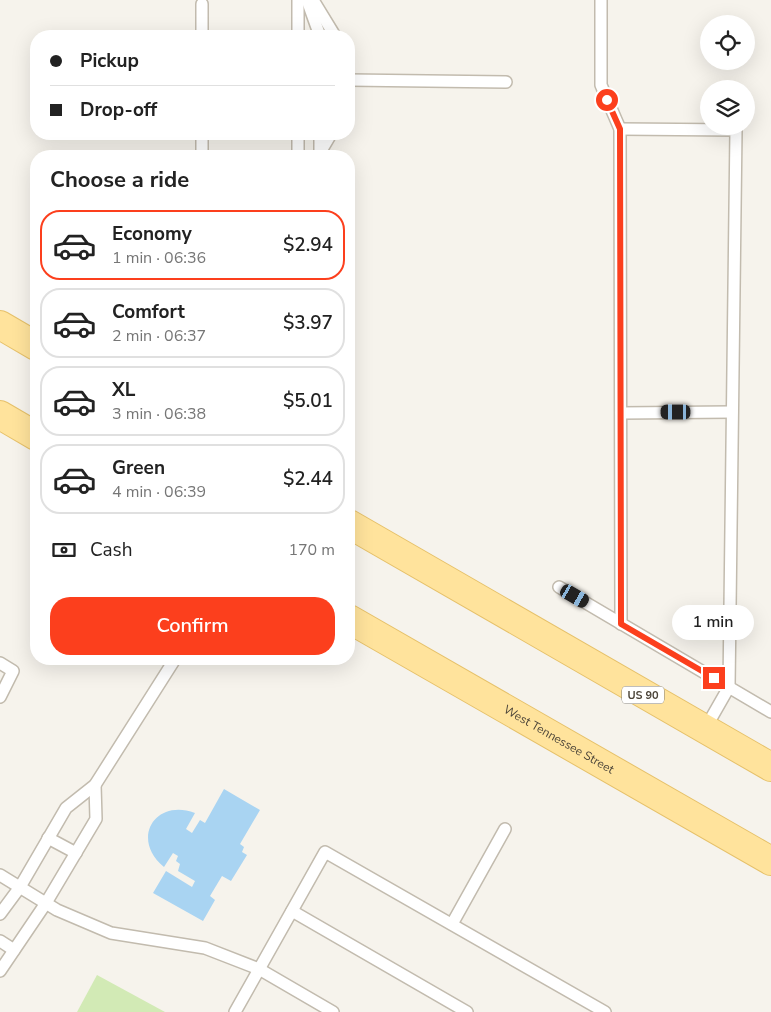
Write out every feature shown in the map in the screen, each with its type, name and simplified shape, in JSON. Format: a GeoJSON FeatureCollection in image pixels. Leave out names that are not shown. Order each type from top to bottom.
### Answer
{"type":"FeatureCollection","features":[{"type":"Feature","properties":{"kind":"main road"},"geometry":{"type":"LineString","coordinates":[[0,325],[30,342]]}},
{"type":"Feature","properties":{"kind":"main road"},"geometry":{"type":"LineString","coordinates":[[0,415],[30,432]]}},
{"type":"Feature","properties":{"kind":"main road","name":"US 90"},"geometry":{"type":"LineString","coordinates":[[355,527],[771,767]]}},
{"type":"Feature","properties":{"kind":"main road","name":"West Tennessee Street"},"geometry":{"type":"LineString","coordinates":[[355,622],[771,861]]}},
{"type":"Feature","properties":{"kind":"lane"},"geometry":{"type":"LineString","coordinates":[[298,0],[298,30]]}},
{"type":"Feature","properties":{"kind":"lane"},"geometry":{"type":"LineString","coordinates":[[307,0],[318,30]]}},
{"type":"Feature","properties":{"kind":"lane"},"geometry":{"type":"LineString","coordinates":[[313,0],[331,30]]}},
{"type":"Feature","properties":{"kind":"lane"},"geometry":{"type":"LineString","coordinates":[[601,0],[601,85],[620,129],[621,624]]}},
{"type":"Feature","properties":{"kind":"lane"},"geometry":{"type":"LineString","coordinates":[[202,4],[202,30]]}},
{"type":"Feature","properties":{"kind":"lane"},"geometry":{"type":"LineString","coordinates":[[355,80],[506,82]]}},
{"type":"Feature","properties":{"kind":"lane"},"geometry":{"type":"LineString","coordinates":[[620,129],[736,130],[729,687],[705,730]]}},
{"type":"Feature","properties":{"kind":"lane"},"geometry":{"type":"LineString","coordinates":[[621,412],[732,412]]}},
{"type":"Feature","properties":{"kind":"lane"},"geometry":{"type":"LineString","coordinates":[[559,587],[771,712]]}},
{"type":"Feature","properties":{"kind":"lane"},"geometry":{"type":"LineString","coordinates":[[0,663],[13,671],[0,697]]}},
{"type":"Feature","properties":{"kind":"lane"},"geometry":{"type":"LineString","coordinates":[[0,914],[20,887],[66,808],[95,785],[171,665]]}},
{"type":"Feature","properties":{"kind":"lane"},"geometry":{"type":"LineString","coordinates":[[0,971],[46,903],[96,819],[95,785]]}},
{"type":"Feature","properties":{"kind":"lane"},"geometry":{"type":"LineString","coordinates":[[452,924],[505,829]]}},
{"type":"Feature","properties":{"kind":"lane"},"geometry":{"type":"LineString","coordinates":[[48,838],[76,853]]}},
{"type":"Feature","properties":{"kind":"lane"},"geometry":{"type":"LineString","coordinates":[[235,1012],[325,852],[605,1012]]}},
{"type":"Feature","properties":{"kind":"lane"},"geometry":{"type":"LineString","coordinates":[[0,875],[46,903],[111,933],[205,948],[259,969],[334,1012]]}},
{"type":"Feature","properties":{"kind":"lane"},"geometry":{"type":"LineString","coordinates":[[292,911],[467,1012]]}},
{"type":"Feature","properties":{"kind":"lane"},"geometry":{"type":"LineString","coordinates":[[0,941],[14,950]]}},
{"type":"Feature","properties":{"kind":"green space"},"geometry":{"type":"Polygon","coordinates":[[[97,975],[165,1012],[77,1012],[97,975]]]}},
{"type":"Feature","properties":{"kind":"water"},"geometry":{"type":"Polygon","coordinates":[[[224,789],[260,810],[240,844],[244,847],[242,852],[247,855],[231,881],[222,876],[210,896],[215,900],[203,921],[153,893],[166,871],[192,887],[195,881],[178,871],[180,864],[176,861],[178,856],[173,853],[164,867],[154,856],[149,845],[148,834],[152,824],[159,816],[168,811],[181,810],[195,813],[186,829],[192,833],[200,820],[205,823],[224,789]]]}},
{"type":"Feature","properties":{"kind":"route"},"geometry":{"type":"LineString","coordinates":[[607,100],[620,129],[621,624],[714,678]]}}]}
